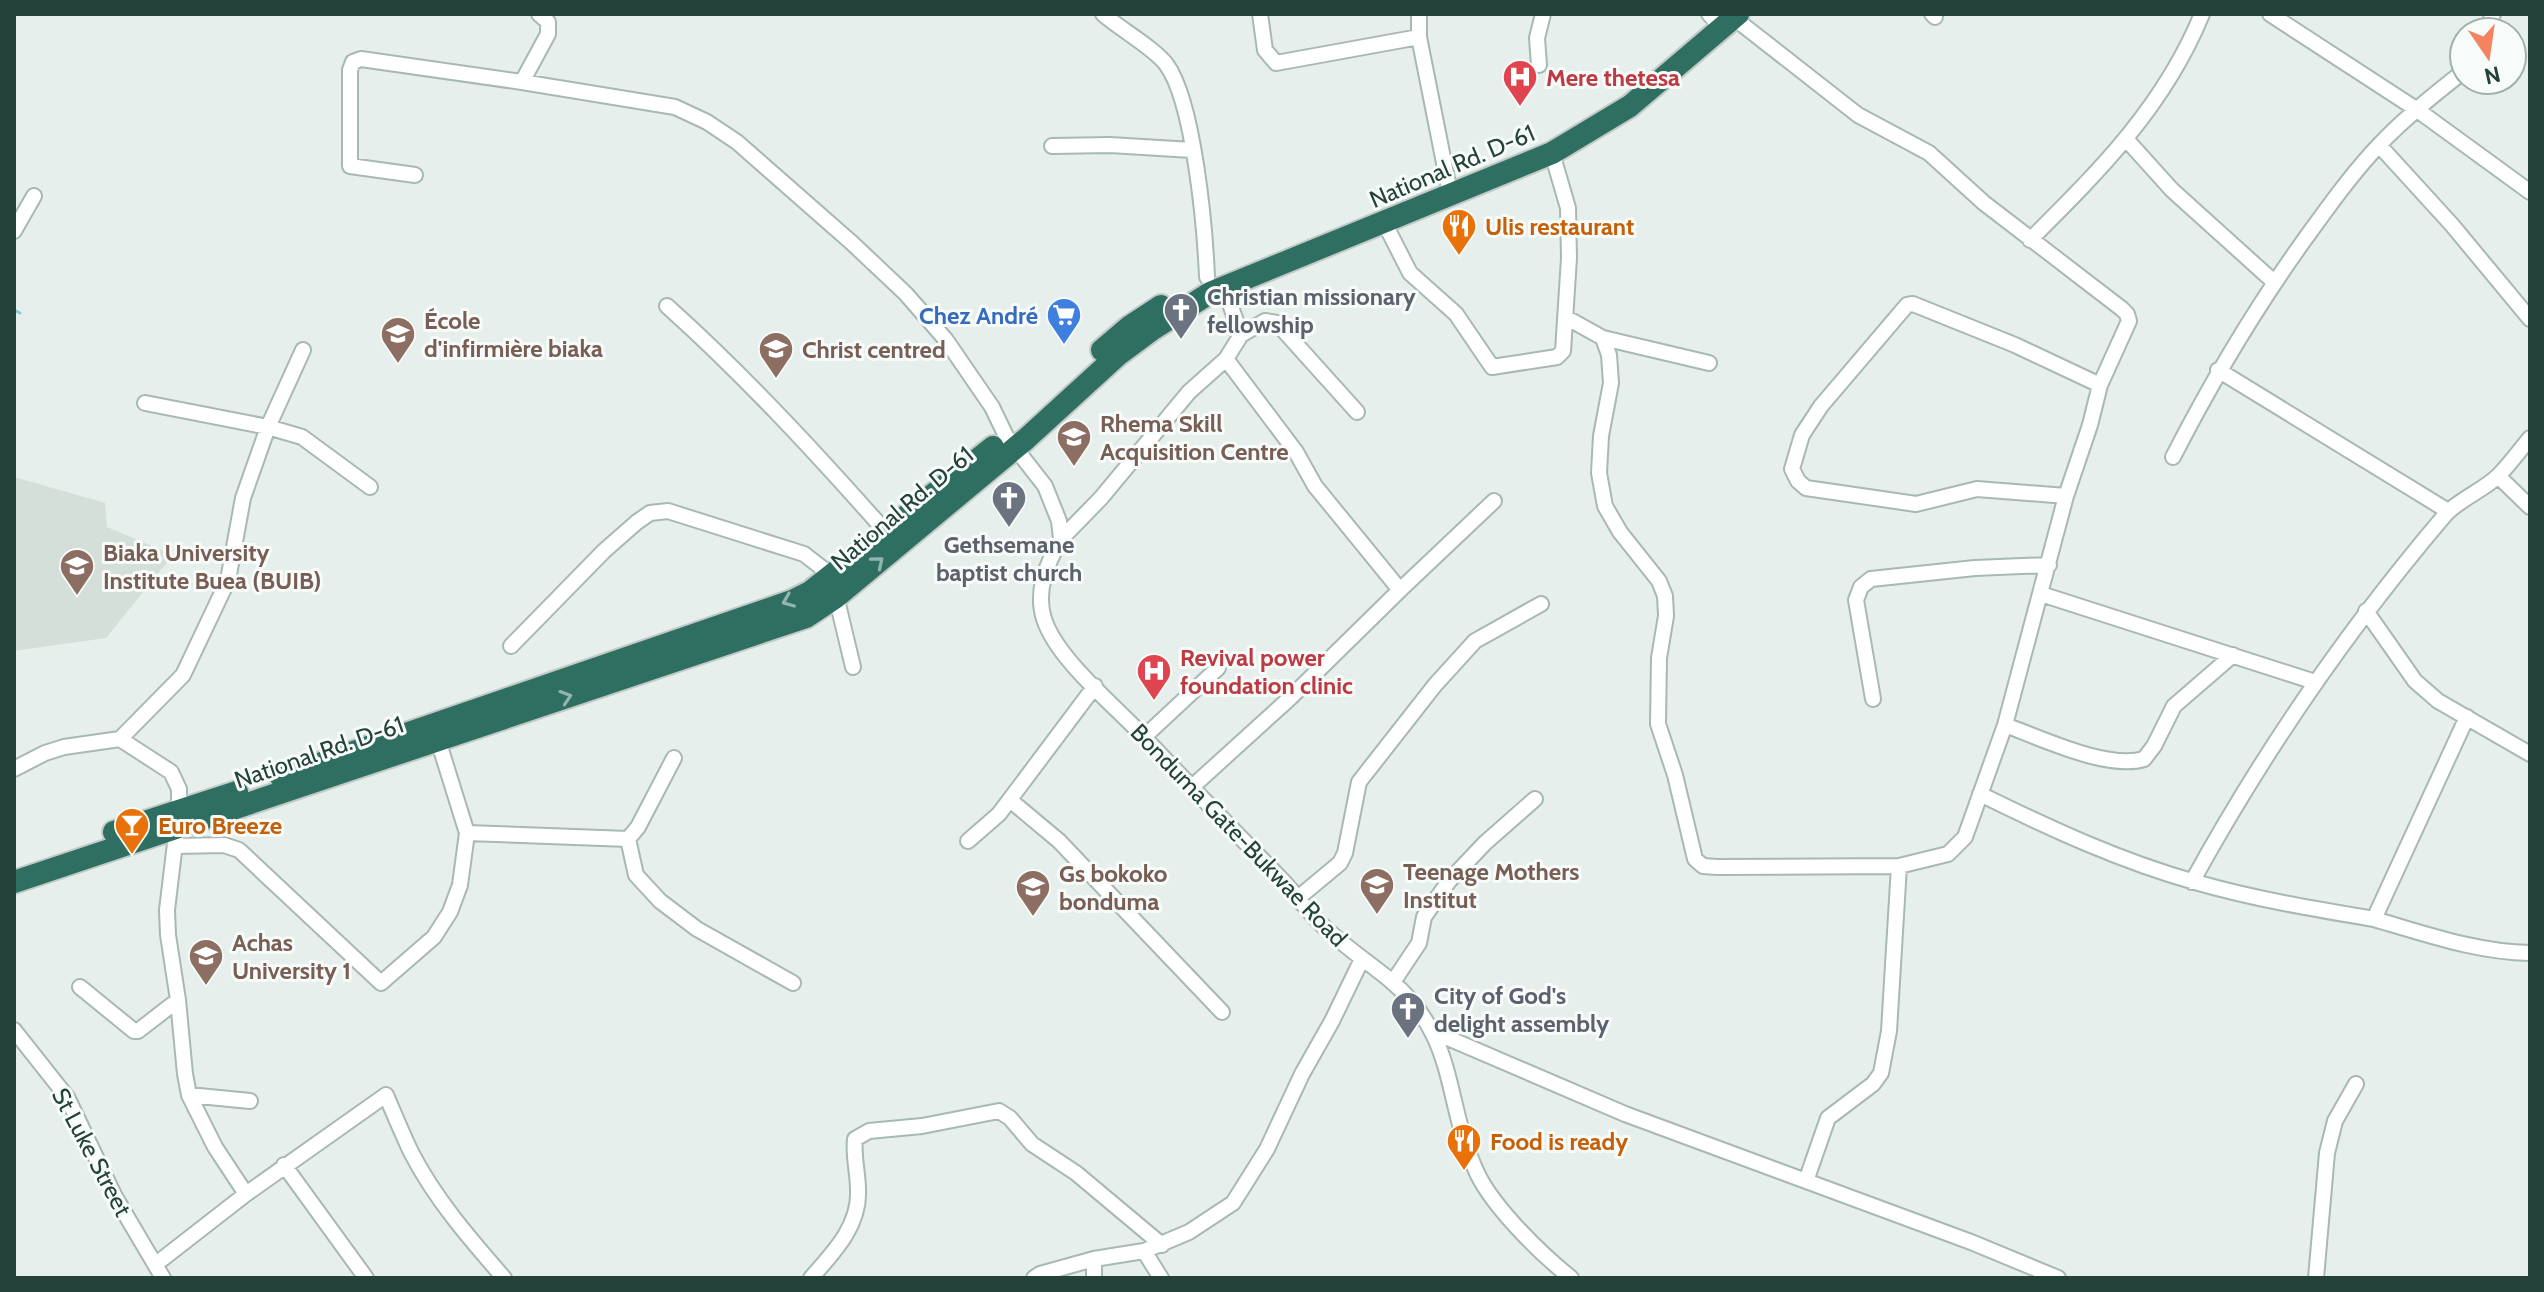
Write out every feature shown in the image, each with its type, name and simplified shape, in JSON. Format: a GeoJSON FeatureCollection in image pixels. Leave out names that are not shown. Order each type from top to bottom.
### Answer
{"type":"FeatureCollection","features":[{"type":"Feature","properties":{"kind":"highway","name":"National Rd. D-61"},"geometry":{"type":"LineString","coordinates":[[1216,282],[1384,222],[1552,153],[1630,106],[1723,18]]}},
{"type":"Feature","properties":{"kind":"highway","name":"National Rd. D-61"},"geometry":{"type":"LineString","coordinates":[[14,867],[178,827],[810,592],[834,586],[1010,442],[1129,327],[1216,282],[1546,141],[1622,97],[1723,18]]}},
{"type":"Feature","properties":{"kind":"highway","name":"National Rd. D-61"},"geometry":{"type":"LineString","coordinates":[[14,882],[806,617],[886,532],[1010,442]]}},
{"type":"Feature","properties":{"kind":"street"},"geometry":{"type":"LineString","coordinates":[[522,82],[548,34],[548,22],[539,14]]}},
{"type":"Feature","properties":{"kind":"street"},"geometry":{"type":"LineString","coordinates":[[1103,14],[1164,61],[1175,78],[1192,150],[1205,237],[1216,282],[1241,335],[1265,321],[1277,323],[1357,412]]}},
{"type":"Feature","properties":{"kind":"street"},"geometry":{"type":"LineString","coordinates":[[1260,14],[1265,50],[1276,63],[1419,37]]}},
{"type":"Feature","properties":{"kind":"street"},"geometry":{"type":"LineString","coordinates":[[1419,14],[1419,37],[1448,183]]}},
{"type":"Feature","properties":{"kind":"street"},"geometry":{"type":"LineString","coordinates":[[1539,65],[1537,38],[1543,14]]}},
{"type":"Feature","properties":{"kind":"street"},"geometry":{"type":"LineString","coordinates":[[2030,240],[2100,170],[2126,139],[2165,87],[2202,14]]}},
{"type":"Feature","properties":{"kind":"street"},"geometry":{"type":"LineString","coordinates":[[2270,14],[2416,109],[2530,192]]}},
{"type":"Feature","properties":{"kind":"street"},"geometry":{"type":"LineString","coordinates":[[1603,338],[1609,355],[1611,383],[1601,436],[1599,473],[1605,506],[1620,532],[1659,581],[1665,596],[1666,616],[1659,658],[1658,724],[1675,775],[1695,859],[1703,866],[1717,867],[1899,866],[1948,854],[1965,837],[2005,725],[2066,496],[2100,385],[2129,321],[2127,314],[1984,203],[1929,153],[1858,115],[1723,18]]}},
{"type":"Feature","properties":{"kind":"street"},"geometry":{"type":"LineString","coordinates":[[415,175],[350,166],[350,70],[353,62],[361,59],[675,107],[707,122],[737,142],[852,243],[906,294],[946,340],[972,375],[1010,442],[1045,486],[1059,521],[1061,539]]}},
{"type":"Feature","properties":{"kind":"street"},"geometry":{"type":"LineString","coordinates":[[2173,457],[2218,370],[2274,282],[2326,210],[2379,145],[2448,84]]}},
{"type":"Feature","properties":{"kind":"street"},"geometry":{"type":"LineString","coordinates":[[2126,139],[2172,190],[2274,282]]}},
{"type":"Feature","properties":{"kind":"street"},"geometry":{"type":"LineString","coordinates":[[1052,146],[1110,145],[1192,150]]}},
{"type":"Feature","properties":{"kind":"street"},"geometry":{"type":"LineString","coordinates":[[2379,145],[2452,225],[2530,319]]}},
{"type":"Feature","properties":{"kind":"street"},"geometry":{"type":"LineString","coordinates":[[1384,222],[1410,273],[1456,314],[1492,367],[1557,357],[1563,351],[1567,318],[1568,208],[1552,153]]}},
{"type":"Feature","properties":{"kind":"street"},"geometry":{"type":"LineString","coordinates":[[14,231],[34,196]]}},
{"type":"Feature","properties":{"kind":"street"},"geometry":{"type":"LineString","coordinates":[[2066,496],[1977,489],[1916,504],[1806,488],[1792,469],[1802,435],[1821,406],[1907,305],[1913,304],[2015,345],[2100,385]]}},
{"type":"Feature","properties":{"kind":"street"},"geometry":{"type":"LineString","coordinates":[[667,306],[722,355],[806,442],[886,532]]}},
{"type":"Feature","properties":{"kind":"street"},"geometry":{"type":"LineString","coordinates":[[1567,318],[1603,338],[1709,363]]}},
{"type":"Feature","properties":{"kind":"street","name":"Bonduma Gate-Bukwae Road"},"geometry":{"type":"LineString","coordinates":[[1241,335],[1226,359],[1189,392],[1101,498],[1061,539],[1049,559],[1043,581],[1040,602],[1044,619],[1053,639],[1095,686],[1320,923],[1393,982],[1423,1014],[1434,1032],[1445,1063],[1463,1135],[1478,1176],[1503,1210],[1549,1260],[1571,1278]]}},
{"type":"Feature","properties":{"kind":"street"},"geometry":{"type":"LineString","coordinates":[[14,769],[64,747],[120,739],[183,675],[228,580],[243,498],[268,427],[303,350]]}},
{"type":"Feature","properties":{"kind":"street"},"geometry":{"type":"LineString","coordinates":[[1226,359],[1296,452],[1331,507],[1400,590]]}},
{"type":"Feature","properties":{"kind":"street"},"geometry":{"type":"LineString","coordinates":[[2218,370],[2448,511]]}},
{"type":"Feature","properties":{"kind":"street"},"geometry":{"type":"LineString","coordinates":[[145,403],[268,427],[302,437],[370,487]]}},
{"type":"Feature","properties":{"kind":"street"},"geometry":{"type":"LineString","coordinates":[[2192,882],[2228,817],[2315,682],[2366,611],[2448,511],[2498,476],[2530,438]]}},
{"type":"Feature","properties":{"kind":"street"},"geometry":{"type":"LineString","coordinates":[[2498,476],[2530,507]]}},
{"type":"Feature","properties":{"kind":"street"},"geometry":{"type":"LineString","coordinates":[[1192,787],[1290,698],[1494,501]]}},
{"type":"Feature","properties":{"kind":"street"},"geometry":{"type":"LineString","coordinates":[[511,646],[604,551],[650,513],[668,511],[804,554],[834,586],[853,667]]}},
{"type":"Feature","properties":{"kind":"street"},"geometry":{"type":"LineString","coordinates":[[1873,699],[1856,600],[1861,587],[1871,579],[1975,568],[2049,565]]}},
{"type":"Feature","properties":{"kind":"street"},"geometry":{"type":"LineString","coordinates":[[2041,594],[2315,682]]}},
{"type":"Feature","properties":{"kind":"street"},"geometry":{"type":"LineString","coordinates":[[1298,898],[1340,863],[1345,853],[1359,782],[1435,685],[1475,641],[1541,604]]}},
{"type":"Feature","properties":{"kind":"street"},"geometry":{"type":"LineString","coordinates":[[2366,611],[2415,681],[2438,701],[2530,754]]}},
{"type":"Feature","properties":{"kind":"street"},"geometry":{"type":"LineString","coordinates":[[2005,725],[2088,754],[2124,762],[2144,759],[2174,706],[2233,655]]}},
{"type":"Feature","properties":{"kind":"street"},"geometry":{"type":"LineString","coordinates":[[1144,737],[1218,668]]}},
{"type":"Feature","properties":{"kind":"street"},"geometry":{"type":"LineString","coordinates":[[968,841],[999,814],[1095,686]]}},
{"type":"Feature","properties":{"kind":"street"},"geometry":{"type":"LineString","coordinates":[[2374,919],[2467,717]]}},
{"type":"Feature","properties":{"kind":"street"},"geometry":{"type":"LineString","coordinates":[[120,739],[171,772],[179,789],[178,827],[167,910],[189,1095],[215,1147],[246,1194]]}},
{"type":"Feature","properties":{"kind":"street"},"geometry":{"type":"LineString","coordinates":[[178,827],[239,850],[381,983],[434,937],[450,912],[460,885],[467,833],[438,740]]}},
{"type":"Feature","properties":{"kind":"street"},"geometry":{"type":"LineString","coordinates":[[628,839],[638,827],[674,758]]}},
{"type":"Feature","properties":{"kind":"street"},"geometry":{"type":"LineString","coordinates":[[1980,794],[2059,833],[2192,882],[2275,902],[2374,919],[2458,944],[2530,953]]}},
{"type":"Feature","properties":{"kind":"street"},"geometry":{"type":"LineString","coordinates":[[1393,982],[1419,943],[1424,917],[1449,881],[1485,843],[1535,799]]}},
{"type":"Feature","properties":{"kind":"street"},"geometry":{"type":"LineString","coordinates":[[1010,800],[1059,841],[1222,1012]]}},
{"type":"Feature","properties":{"kind":"street"},"geometry":{"type":"LineString","coordinates":[[467,833],[628,839]]}},
{"type":"Feature","properties":{"kind":"street"},"geometry":{"type":"LineString","coordinates":[[628,839],[636,875],[660,901],[697,929],[793,983]]}},
{"type":"Feature","properties":{"kind":"street"},"geometry":{"type":"LineString","coordinates":[[1806,1181],[1828,1118],[1873,1084],[1881,1073],[1889,1031],[1899,866]]}},
{"type":"Feature","properties":{"kind":"street"},"geometry":{"type":"LineString","coordinates":[[1034,1278],[1094,1259],[1162,1245],[1189,1232],[1233,1203],[1267,1149],[1362,959]]}},
{"type":"Feature","properties":{"kind":"street"},"geometry":{"type":"LineString","coordinates":[[80,987],[134,1031],[178,1000]]}},
{"type":"Feature","properties":{"kind":"street","name":"St Luke Street"},"geometry":{"type":"LineString","coordinates":[[14,1030],[67,1097],[114,1195],[163,1278]]}},
{"type":"Feature","properties":{"kind":"street"},"geometry":{"type":"LineString","coordinates":[[1434,1032],[1625,1114],[1971,1242],[2058,1278]]}},
{"type":"Feature","properties":{"kind":"street"},"geometry":{"type":"LineString","coordinates":[[2316,1278],[2327,1153],[2335,1121],[2356,1084]]}},
{"type":"Feature","properties":{"kind":"street"},"geometry":{"type":"LineString","coordinates":[[189,1095],[250,1101]]}},
{"type":"Feature","properties":{"kind":"street"},"geometry":{"type":"LineString","coordinates":[[156,1264],[284,1165],[386,1095],[412,1154],[441,1200],[470,1240],[504,1278]]}},
{"type":"Feature","properties":{"kind":"street"},"geometry":{"type":"LineString","coordinates":[[811,1278],[845,1238],[856,1211],[859,1192],[853,1157],[855,1139],[869,1131],[922,1126],[989,1111],[999,1111],[1010,1118],[1032,1144],[1076,1173],[1162,1245]]}},
{"type":"Feature","properties":{"kind":"street"},"geometry":{"type":"LineString","coordinates":[[284,1165],[366,1278]]}},
{"type":"Feature","properties":{"kind":"street"},"geometry":{"type":"LineString","coordinates":[[1144,1251],[1161,1278]]}},
{"type":"Feature","properties":{"kind":"street"},"geometry":{"type":"LineString","coordinates":[[1094,1259],[1094,1278]]}},
{"type":"Feature","properties":{"kind":"shaded area","name":"Biaka University Institute Buea (BUIB)"},"geometry":{"type":"Polygon","coordinates":[[[14,477],[105,503],[107,527],[173,555],[106,638],[14,651],[14,477]]]}},
{"type":"Feature","properties":{"kind":"waterway"},"geometry":{"type":"LineString","coordinates":[[14,310],[20,313]]}},
{"type":"Feature","properties":{"kind":"place","name":"Mere thetesa"},"geometry":{"type":"Point","coordinates":[1520,108]}},
{"type":"Feature","properties":{"kind":"place","name":"Ulis restaurant"},"geometry":{"type":"Point","coordinates":[1459,257]}},
{"type":"Feature","properties":{"kind":"place","name":"Christian missionary fellowship"},"geometry":{"type":"Point","coordinates":[1181,341]}},
{"type":"Feature","properties":{"kind":"place","name":"Chez André"},"geometry":{"type":"Point","coordinates":[1064,346]}},
{"type":"Feature","properties":{"kind":"place","name":"École d'infirmière biaka"},"geometry":{"type":"Point","coordinates":[398,365]}},
{"type":"Feature","properties":{"kind":"place","name":"Christ centred"},"geometry":{"type":"Point","coordinates":[776,380]}},
{"type":"Feature","properties":{"kind":"place","name":"Rhema Skill Acquisition Centre"},"geometry":{"type":"Point","coordinates":[1074,468]}},
{"type":"Feature","properties":{"kind":"place","name":"Gethsemane baptist church"},"geometry":{"type":"Point","coordinates":[1009,529]}},
{"type":"Feature","properties":{"kind":"place","name":"Biaka University Institute Buea (BUIB)"},"geometry":{"type":"Point","coordinates":[77,597]}},
{"type":"Feature","properties":{"kind":"place","name":"Revival power foundation clinic"},"geometry":{"type":"Point","coordinates":[1154,702]}},
{"type":"Feature","properties":{"kind":"place","name":"Euro Breeze"},"geometry":{"type":"Point","coordinates":[132,856]}},
{"type":"Feature","properties":{"kind":"place","name":"Teenage Mothers Institut"},"geometry":{"type":"Point","coordinates":[1377,916]}},
{"type":"Feature","properties":{"kind":"place","name":"Gs bokoko bonduma"},"geometry":{"type":"Point","coordinates":[1033,918]}},
{"type":"Feature","properties":{"kind":"place","name":"Achas University 1"},"geometry":{"type":"Point","coordinates":[206,987]}},
{"type":"Feature","properties":{"kind":"place","name":"City of God's delight assembly"},"geometry":{"type":"Point","coordinates":[1408,1040]}},
{"type":"Feature","properties":{"kind":"place","name":"Food is ready"},"geometry":{"type":"Point","coordinates":[1464,1172]}}]}
